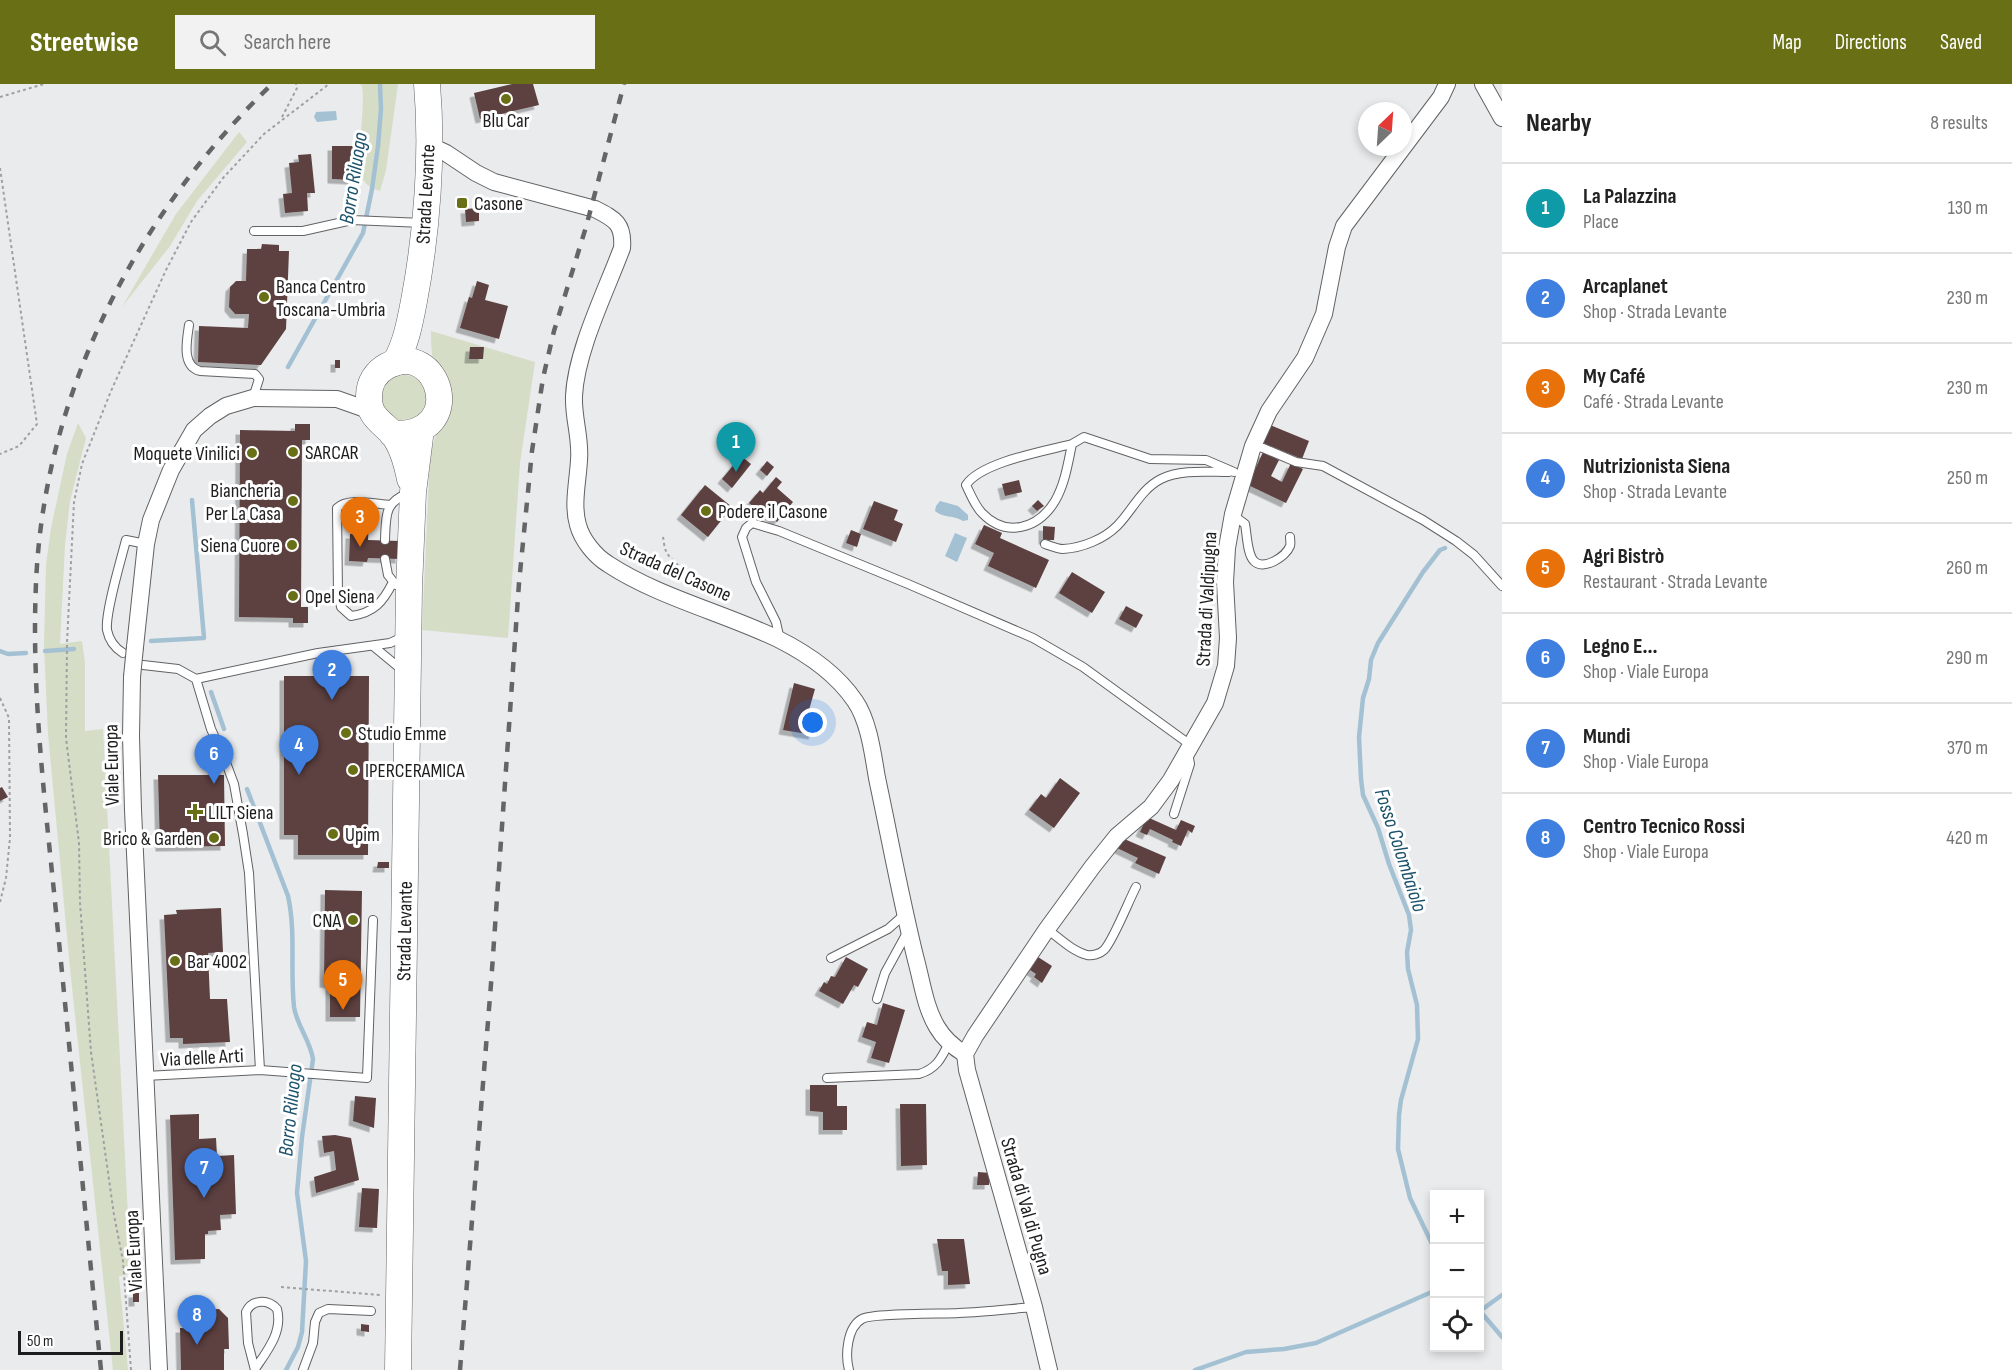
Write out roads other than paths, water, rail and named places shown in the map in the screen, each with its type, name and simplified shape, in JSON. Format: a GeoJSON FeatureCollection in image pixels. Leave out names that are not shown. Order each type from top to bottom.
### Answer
{"type":"FeatureCollection","features":[{"type":"Feature","properties":{"kind":"main road","name":"Strada Levante"},"geometry":{"type":"LineString","coordinates":[[413,492],[404,457],[392,434],[379,423],[371,411],[369,390],[385,370],[407,333],[421,264],[429,145],[427,84]]}},
{"type":"Feature","properties":{"kind":"main road","name":"Strada Levante"},"geometry":{"type":"LineString","coordinates":[[398,1370],[393,1332],[408,675],[408,633],[401,585],[421,429],[434,418],[440,401],[435,378],[423,367],[413,304]]}},
{"type":"Feature","properties":{"kind":"main road"},"geometry":{"type":"LineString","coordinates":[[385,370],[407,362],[423,367]]}},
{"type":"Feature","properties":{"kind":"main road"},"geometry":{"type":"LineString","coordinates":[[392,434],[411,433],[421,429]]}},
{"type":"Feature","properties":{"kind":"street","name":"Strada di Valdipugna"},"geometry":{"type":"LineString","coordinates":[[965,1054],[1047,929],[1117,836],[1151,807],[1171,780],[1215,703],[1226,666],[1227,548],[1239,472],[1269,411],[1305,358],[1324,314],[1336,247],[1344,225],[1441,96],[1447,84]]}},
{"type":"Feature","properties":{"kind":"street"},"geometry":{"type":"LineString","coordinates":[[1484,84],[1502,118]]}},
{"type":"Feature","properties":{"kind":"street","name":"Strada del Casone"},"geometry":{"type":"LineString","coordinates":[[429,145],[486,178],[595,209],[620,226],[623,237],[622,248],[576,374],[575,421],[579,441],[575,510],[578,526],[587,544],[606,563],[648,585],[780,640],[821,665],[842,682],[858,704],[869,739],[905,913],[928,1008],[936,1026],[950,1043],[965,1054]]}},
{"type":"Feature","properties":{"kind":"street","name":"Viale Europa"},"geometry":{"type":"LineString","coordinates":[[337,399],[365,387],[385,370]]}},
{"type":"Feature","properties":{"kind":"street","name":"Viale Europa"},"geometry":{"type":"LineString","coordinates":[[159,1370],[132,770],[137,671],[129,650],[146,544],[154,509],[187,440],[194,430],[217,411],[235,402],[254,398],[337,399],[371,411]]}},
{"type":"Feature","properties":{"kind":"street","name":"Strada di Val di Pugna"},"geometry":{"type":"LineString","coordinates":[[965,1054],[974,1099],[1034,1307],[1049,1370]]}},
{"type":"Feature","properties":{"kind":"lane"},"geometry":{"type":"LineString","coordinates":[[254,231],[303,231],[352,220],[424,223]]}},
{"type":"Feature","properties":{"kind":"lane"},"geometry":{"type":"LineString","coordinates":[[189,325],[187,352],[188,363],[192,368],[200,371],[255,374],[259,379],[254,398]]}},
{"type":"Feature","properties":{"kind":"lane"},"geometry":{"type":"LineString","coordinates":[[1072,444],[1066,472],[1056,500],[1042,519],[1013,529],[997,525],[980,512],[966,484],[971,477],[1002,462],[1072,444],[1084,437],[1150,459],[1206,460],[1239,472]]}},
{"type":"Feature","properties":{"kind":"lane"},"geometry":{"type":"LineString","coordinates":[[1253,446],[1296,462],[1323,466],[1423,520],[1474,555],[1502,586]]}},
{"type":"Feature","properties":{"kind":"lane"},"geometry":{"type":"LineString","coordinates":[[1046,544],[1061,549],[1077,547],[1097,540],[1116,527],[1146,490],[1158,480],[1170,475],[1239,472]]}},
{"type":"Feature","properties":{"kind":"lane"},"geometry":{"type":"LineString","coordinates":[[385,540],[387,511],[390,505],[397,498],[413,492]]}},
{"type":"Feature","properties":{"kind":"lane"},"geometry":{"type":"LineString","coordinates":[[385,559],[388,575],[401,585],[369,612],[351,616],[340,607],[338,593],[337,508],[342,504],[352,503],[390,505]]}},
{"type":"Feature","properties":{"kind":"lane"},"geometry":{"type":"LineString","coordinates":[[1233,514],[1245,524],[1252,559],[1258,565],[1265,566],[1284,555],[1290,546],[1290,537]]}},
{"type":"Feature","properties":{"kind":"lane"},"geometry":{"type":"LineString","coordinates":[[780,640],[776,622],[756,582],[742,537],[746,528],[752,523],[779,531],[1004,624],[1051,647],[1083,667],[1190,750],[1190,764],[1174,814]]}},
{"type":"Feature","properties":{"kind":"lane"},"geometry":{"type":"LineString","coordinates":[[129,650],[111,641],[107,620],[126,540],[146,544]]}},
{"type":"Feature","properties":{"kind":"lane"},"geometry":{"type":"LineString","coordinates":[[137,671],[178,669],[196,679],[318,652],[373,646],[395,641],[408,633]]}},
{"type":"Feature","properties":{"kind":"lane"},"geometry":{"type":"LineString","coordinates":[[373,646],[408,675]]}},
{"type":"Feature","properties":{"kind":"lane","name":"Via delle Arti"},"geometry":{"type":"LineString","coordinates":[[196,679],[211,729],[234,784],[243,834],[249,873],[260,1070]]}},
{"type":"Feature","properties":{"kind":"lane"},"geometry":{"type":"LineString","coordinates":[[1047,929],[1087,955],[1097,954],[1104,950],[1111,939],[1136,887]]}},
{"type":"Feature","properties":{"kind":"lane"},"geometry":{"type":"LineString","coordinates":[[831,958],[888,929],[905,913]]}},
{"type":"Feature","properties":{"kind":"lane","name":"Via delle Arti"},"geometry":{"type":"LineString","coordinates":[[145,1076],[260,1070],[367,1078],[373,920]]}},
{"type":"Feature","properties":{"kind":"lane"},"geometry":{"type":"LineString","coordinates":[[877,999],[885,973],[909,930]]}},
{"type":"Feature","properties":{"kind":"lane"},"geometry":{"type":"LineString","coordinates":[[827,1078],[919,1074],[930,1071],[938,1064],[950,1043]]}},
{"type":"Feature","properties":{"kind":"lane"},"geometry":{"type":"LineString","coordinates":[[254,1303],[269,1303],[277,1309],[278,1324],[274,1337],[255,1369],[249,1343],[246,1312],[248,1307],[254,1303]]}},
{"type":"Feature","properties":{"kind":"lane"},"geometry":{"type":"LineString","coordinates":[[849,1370],[847,1350],[854,1328],[861,1319],[880,1314],[961,1313],[1034,1307]]}},
{"type":"Feature","properties":{"kind":"lane"},"geometry":{"type":"LineString","coordinates":[[303,1370],[314,1343],[315,1322],[319,1313],[328,1309],[372,1311]]}},
{"type":"Feature","properties":{"kind":"water"},"geometry":{"type":"Polygon","coordinates":[[[336,111],[337,120],[317,122],[314,117],[316,112],[336,111]]]}},
{"type":"Feature","properties":{"kind":"water"},"geometry":{"type":"Polygon","coordinates":[[[940,501],[958,506],[968,515],[968,520],[963,521],[935,511],[940,501]]]}},
{"type":"Feature","properties":{"kind":"water"},"geometry":{"type":"Polygon","coordinates":[[[955,533],[967,538],[957,562],[945,556],[955,533]]]}},
{"type":"Feature","properties":{"kind":"waterway","name":"Borro Riluogo"},"geometry":{"type":"LineString","coordinates":[[288,367],[363,233],[378,146],[381,109],[380,84]]}},
{"type":"Feature","properties":{"kind":"waterway","name":"Borro Riluogo"},"geometry":{"type":"LineString","coordinates":[[151,641],[204,638],[192,500]]}},
{"type":"Feature","properties":{"kind":"waterway","name":"Fosso Colombaiolo"},"geometry":{"type":"LineString","coordinates":[[1432,1244],[1410,1198],[1398,1149],[1401,1100],[1418,1039],[1417,1005],[1408,969],[1407,952],[1411,930],[1409,915],[1378,828],[1363,795],[1359,737],[1363,698],[1369,679],[1371,660],[1378,643],[1423,572],[1440,550],[1445,548]]}},
{"type":"Feature","properties":{"kind":"waterway"},"geometry":{"type":"LineString","coordinates":[[45,651],[74,649]]}},
{"type":"Feature","properties":{"kind":"waterway"},"geometry":{"type":"LineString","coordinates":[[0,651],[8,654],[26,653]]}},
{"type":"Feature","properties":{"kind":"waterway","name":"Borro Riluogo"},"geometry":{"type":"LineString","coordinates":[[211,692],[224,729]]}},
{"type":"Feature","properties":{"kind":"waterway","name":"Borro Riluogo"},"geometry":{"type":"LineString","coordinates":[[247,789],[288,896],[292,923],[294,1007],[313,1059],[297,1193],[306,1261],[302,1332],[298,1347],[286,1370]]}},
{"type":"Feature","properties":{"kind":"waterway"},"geometry":{"type":"LineString","coordinates":[[1195,1370],[1246,1352],[1284,1349],[1316,1343],[1430,1293]]}},
{"type":"Feature","properties":{"kind":"waterway"},"geometry":{"type":"LineString","coordinates":[[1484,1308],[1502,1295]]}},
{"type":"Feature","properties":{"kind":"waterway","name":"Fosso Colombaiolo"},"geometry":{"type":"LineString","coordinates":[[1484,1316],[1502,1337]]}},
{"type":"Feature","properties":{"kind":"railway"},"geometry":{"type":"LineString","coordinates":[[101,1370],[44,795],[38,710],[36,583],[43,512],[57,443],[78,376],[106,311],[140,249],[179,191],[223,135],[272,84]]}},
{"type":"Feature","properties":{"kind":"railway"},"geometry":{"type":"LineString","coordinates":[[460,1370],[491,984],[519,583],[532,451],[543,378],[554,331],[586,227],[624,84]]}},
{"type":"Feature","properties":{"kind":"place","name":"Blu Car"},"geometry":{"type":"Point","coordinates":[506,99]}},
{"type":"Feature","properties":{"kind":"place","name":"Casone"},"geometry":{"type":"Point","coordinates":[462,203]}},
{"type":"Feature","properties":{"kind":"place","name":"Banca Centro Toscana-Umbria"},"geometry":{"type":"Point","coordinates":[264,297]}},
{"type":"Feature","properties":{"kind":"place","name":"SARCAR"},"geometry":{"type":"Point","coordinates":[293,452]}},
{"type":"Feature","properties":{"kind":"place","name":"Moquete Vinilici"},"geometry":{"type":"Point","coordinates":[252,453]}},
{"type":"Feature","properties":{"kind":"place","name":"La Palazzina"},"geometry":{"type":"Point","coordinates":[736,472]}},
{"type":"Feature","properties":{"kind":"place","name":"Biancheria Per La Casa"},"geometry":{"type":"Point","coordinates":[293,501]}},
{"type":"Feature","properties":{"kind":"place","name":"Podere il Casone"},"geometry":{"type":"Point","coordinates":[706,511]}},
{"type":"Feature","properties":{"kind":"place","name":"Siena Cuore"},"geometry":{"type":"Point","coordinates":[292,545]}},
{"type":"Feature","properties":{"kind":"place","name":"My Café"},"geometry":{"type":"Point","coordinates":[360,547]}},
{"type":"Feature","properties":{"kind":"place","name":"Opel Siena"},"geometry":{"type":"Point","coordinates":[293,596]}},
{"type":"Feature","properties":{"kind":"place","name":"Arcaplanet"},"geometry":{"type":"Point","coordinates":[332,700]}},
{"type":"Feature","properties":{"kind":"place","name":"Studio Emme"},"geometry":{"type":"Point","coordinates":[346,733]}},
{"type":"Feature","properties":{"kind":"place","name":"IPERCERAMICA"},"geometry":{"type":"Point","coordinates":[353,770]}},
{"type":"Feature","properties":{"kind":"place","name":"Nutrizionista Siena"},"geometry":{"type":"Point","coordinates":[299,775]}},
{"type":"Feature","properties":{"kind":"place","name":"Legno E..."},"geometry":{"type":"Point","coordinates":[214,784]}},
{"type":"Feature","properties":{"kind":"place","name":"LILT Siena"},"geometry":{"type":"Point","coordinates":[195,812]}},
{"type":"Feature","properties":{"kind":"place","name":"Upim"},"geometry":{"type":"Point","coordinates":[333,834]}},
{"type":"Feature","properties":{"kind":"place","name":"Brico & Garden"},"geometry":{"type":"Point","coordinates":[214,838]}},
{"type":"Feature","properties":{"kind":"place","name":"CNA"},"geometry":{"type":"Point","coordinates":[353,920]}},
{"type":"Feature","properties":{"kind":"place","name":"Bar 4002"},"geometry":{"type":"Point","coordinates":[175,961]}},
{"type":"Feature","properties":{"kind":"place","name":"Agri Bistrò"},"geometry":{"type":"Point","coordinates":[343,1010]}},
{"type":"Feature","properties":{"kind":"place","name":"Mundi"},"geometry":{"type":"Point","coordinates":[204,1198]}},
{"type":"Feature","properties":{"kind":"place","name":"Centro Tecnico Rossi"},"geometry":{"type":"Point","coordinates":[197,1345]}}]}
